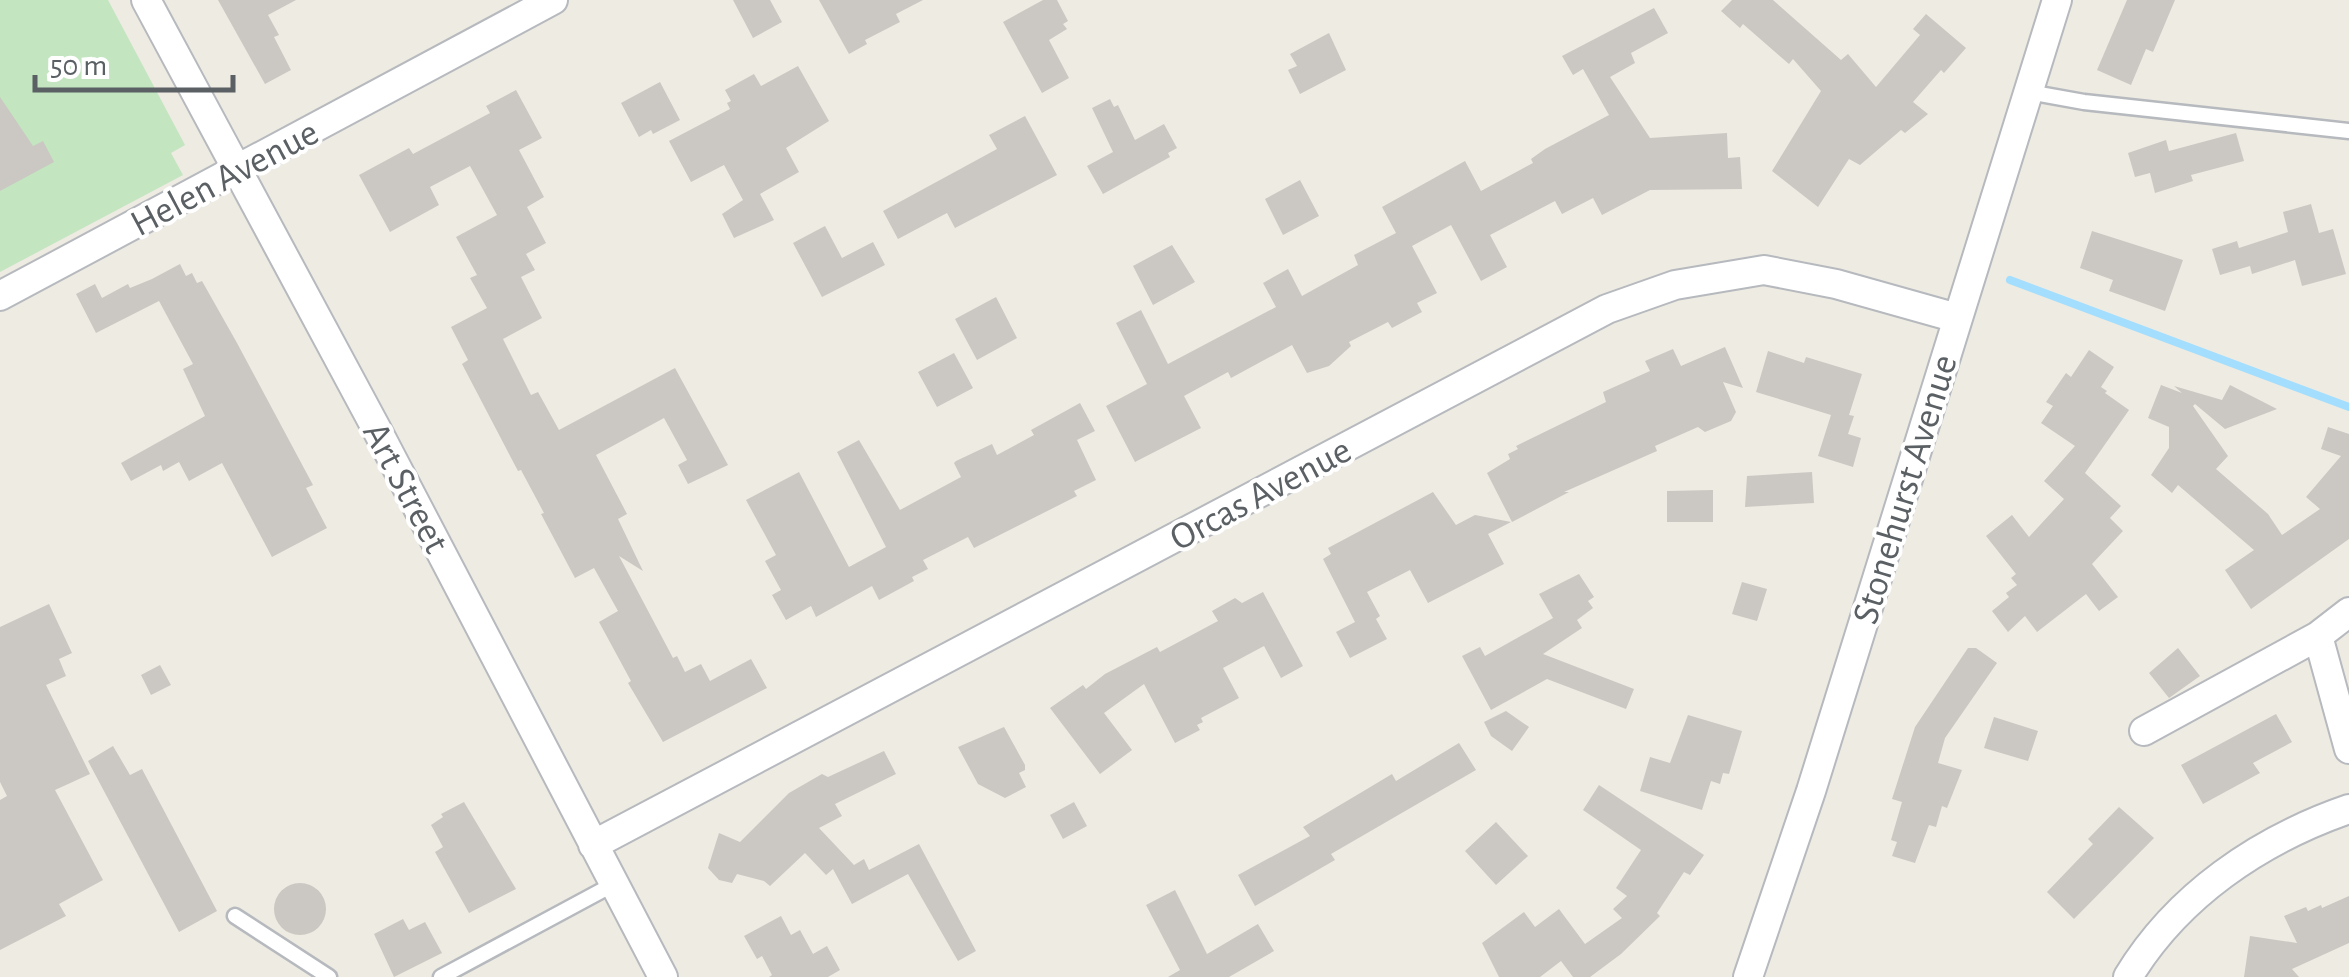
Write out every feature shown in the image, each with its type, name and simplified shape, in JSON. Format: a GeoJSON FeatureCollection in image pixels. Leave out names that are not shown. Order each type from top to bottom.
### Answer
{"type":"FeatureCollection","features":[{"type":"Feature","properties":{"kind":"street","name":"Art Street"},"geometry":{"type":"LineString","coordinates":[[146,0],[662,977]]}},
{"type":"Feature","properties":{"kind":"street","name":"Helen Avenue"},"geometry":{"type":"LineString","coordinates":[[0,296],[553,0]]}},
{"type":"Feature","properties":{"kind":"street","name":"Stonehurst Avenue"},"geometry":{"type":"LineString","coordinates":[[1748,977],[1812,790],[2058,0]]}},
{"type":"Feature","properties":{"kind":"street","name":"Orcas Avenue"},"geometry":{"type":"LineString","coordinates":[[594,845],[1607,309],[1676,285],[1764,270],[1836,284],[1957,318]]}},
{"type":"Feature","properties":{"kind":"street"},"geometry":{"type":"LineString","coordinates":[[2144,731],[2318,636],[2349,612]]}},
{"type":"Feature","properties":{"kind":"street"},"geometry":{"type":"LineString","coordinates":[[2318,636],[2349,749]]}},
{"type":"Feature","properties":{"kind":"street"},"geometry":{"type":"LineString","coordinates":[[2128,977],[2146,947],[2175,913],[2220,875],[2294,832],[2349,809]]}},
{"type":"Feature","properties":{"kind":"lane"},"geometry":{"type":"LineString","coordinates":[[2028,92],[2084,102],[2349,131]]}},
{"type":"Feature","properties":{"kind":"lane"},"geometry":{"type":"LineString","coordinates":[[441,977],[614,884]]}},
{"type":"Feature","properties":{"kind":"lane"},"geometry":{"type":"LineString","coordinates":[[235,916],[329,977]]}},
{"type":"Feature","properties":{"kind":"green space"},"geometry":{"type":"Polygon","coordinates":[[[0,0],[108,0],[185,145],[171,153],[183,175],[0,272],[0,0]]]}},
{"type":"Feature","properties":{"kind":"building"},"geometry":{"type":"Polygon","coordinates":[[[218,0],[296,0],[268,15],[291,70],[265,84],[218,0]]]}},
{"type":"Feature","properties":{"kind":"building"},"geometry":{"type":"Polygon","coordinates":[[[733,0],[770,0],[782,22],[753,38],[733,0]]]}},
{"type":"Feature","properties":{"kind":"building"},"geometry":{"type":"Polygon","coordinates":[[[819,0],[923,0],[896,14],[900,22],[865,40],[867,44],[849,54],[819,0]]]}},
{"type":"Feature","properties":{"kind":"building"},"geometry":{"type":"Polygon","coordinates":[[[1043,0],[1057,0],[1068,21],[1063,24],[1067,29],[1049,40],[1069,78],[1042,93],[1003,22],[1043,0]]]}},
{"type":"Feature","properties":{"kind":"building"},"geometry":{"type":"Polygon","coordinates":[[[1732,0],[1773,0],[1841,60],[1848,54],[1876,87],[1920,35],[1913,29],[1926,14],[1966,48],[1913,102],[1928,114],[1905,133],[1901,130],[1860,165],[1849,159],[1818,207],[1772,171],[1821,91],[1793,59],[1789,64],[1743,24],[1740,28],[1721,11],[1732,0]]]}},
{"type":"Feature","properties":{"kind":"building"},"geometry":{"type":"Polygon","coordinates":[[[2127,0],[2175,0],[2153,52],[2146,49],[2131,85],[2097,70],[2127,0]]]}},
{"type":"Feature","properties":{"kind":"building"},"geometry":{"type":"Polygon","coordinates":[[[1654,8],[1668,33],[1631,53],[1635,63],[1610,77],[1650,138],[1727,133],[1728,158],[1740,157],[1742,189],[1650,190],[1602,215],[1593,198],[1562,214],[1555,201],[1490,235],[1507,267],[1481,281],[1451,225],[1412,246],[1437,293],[1417,303],[1422,312],[1392,328],[1388,322],[1349,342],[1351,346],[1329,366],[1307,373],[1292,345],[1231,378],[1228,372],[1184,396],[1201,428],[1135,462],[1106,406],[1147,384],[1116,323],[1141,310],[1168,364],[1276,307],[1263,283],[1288,269],[1302,296],[1358,265],[1354,255],[1396,233],[1382,207],[1465,161],[1481,191],[1533,163],[1531,159],[1545,149],[1609,115],[1583,69],[1573,75],[1562,56],[1654,8]]]}},
{"type":"Feature","properties":{"kind":"building"},"geometry":{"type":"Polygon","coordinates":[[[1329,33],[1346,70],[1300,94],[1288,70],[1297,66],[1290,54],[1329,33]]]}},
{"type":"Feature","properties":{"kind":"building"},"geometry":{"type":"Polygon","coordinates":[[[798,66],[829,121],[786,148],[799,172],[760,194],[774,220],[734,238],[722,214],[743,200],[724,165],[691,182],[669,141],[730,109],[727,103],[731,101],[725,90],[754,74],[761,86],[798,66]]]}},
{"type":"Feature","properties":{"kind":"building"},"geometry":{"type":"Polygon","coordinates":[[[660,82],[680,120],[639,137],[621,103],[660,82]]]}},
{"type":"Feature","properties":{"kind":"building"},"geometry":{"type":"Polygon","coordinates":[[[516,90],[542,138],[519,150],[544,197],[527,207],[546,243],[526,254],[535,270],[521,277],[542,318],[503,339],[531,395],[538,392],[559,430],[675,368],[728,465],[688,484],[678,465],[687,460],[664,418],[596,455],[627,514],[618,519],[643,571],[619,556],[673,658],[677,656],[685,672],[701,664],[710,681],[751,659],[767,688],[663,742],[628,683],[631,681],[599,622],[618,611],[594,568],[575,578],[462,364],[468,360],[451,327],[487,308],[470,278],[477,275],[456,237],[497,215],[470,166],[430,187],[439,205],[390,232],[359,175],[409,148],[413,154],[490,113],[486,106],[516,90]]]}},
{"type":"Feature","properties":{"kind":"building"},"geometry":{"type":"Polygon","coordinates":[[[0,97],[33,146],[43,141],[54,162],[0,191],[0,97]]]}},
{"type":"Feature","properties":{"kind":"building"},"geometry":{"type":"Polygon","coordinates":[[[1110,99],[1114,107],[1118,105],[1135,140],[1164,124],[1177,148],[1168,153],[1170,157],[1103,194],[1087,166],[1113,152],[1092,108],[1110,99]]]}},
{"type":"Feature","properties":{"kind":"building"},"geometry":{"type":"Polygon","coordinates":[[[1025,116],[1057,175],[955,228],[947,213],[898,239],[883,211],[997,149],[989,135],[1025,116]]]}},
{"type":"Feature","properties":{"kind":"building"},"geometry":{"type":"Polygon","coordinates":[[[2236,133],[2244,161],[2191,175],[2193,181],[2155,193],[2150,173],[2135,177],[2128,153],[2166,140],[2169,151],[2236,133]]]}},
{"type":"Feature","properties":{"kind":"building"},"geometry":{"type":"Polygon","coordinates":[[[1300,180],[1319,216],[1283,235],[1265,199],[1300,180]]]}},
{"type":"Feature","properties":{"kind":"building"},"geometry":{"type":"Polygon","coordinates":[[[2311,204],[2319,233],[2333,229],[2346,274],[2302,286],[2295,260],[2252,274],[2250,266],[2220,275],[2212,249],[2237,241],[2239,248],[2288,232],[2283,212],[2311,204]]]}},
{"type":"Feature","properties":{"kind":"building"},"geometry":{"type":"Polygon","coordinates":[[[825,226],[842,258],[873,242],[885,265],[822,297],[793,243],[825,226]]]}},
{"type":"Feature","properties":{"kind":"building"},"geometry":{"type":"Polygon","coordinates":[[[2092,231],[2183,260],[2165,311],[2109,291],[2113,280],[2080,268],[2092,231]]]}},
{"type":"Feature","properties":{"kind":"building"},"geometry":{"type":"Polygon","coordinates":[[[1172,245],[1195,282],[1153,305],[1133,266],[1172,245]]]}},
{"type":"Feature","properties":{"kind":"building"},"geometry":{"type":"Polygon","coordinates":[[[180,264],[186,276],[192,273],[197,283],[202,281],[237,343],[313,485],[306,488],[327,528],[272,557],[222,463],[189,481],[179,462],[163,471],[161,465],[131,481],[121,463],[205,416],[183,369],[193,364],[159,301],[96,333],[76,294],[95,284],[102,298],[180,264]]]}},
{"type":"Feature","properties":{"kind":"building"},"geometry":{"type":"Polygon","coordinates":[[[996,297],[1017,338],[977,360],[955,319],[996,297]]]}},
{"type":"Feature","properties":{"kind":"building"},"geometry":{"type":"Polygon","coordinates":[[[1725,347],[1743,388],[1723,382],[1736,412],[1731,421],[1705,432],[1698,427],[1655,446],[1657,451],[1564,492],[1569,492],[1512,522],[1487,473],[1510,459],[1508,454],[1518,449],[1516,446],[1606,402],[1603,392],[1650,371],[1645,361],[1673,349],[1681,366],[1725,347]]]}},
{"type":"Feature","properties":{"kind":"building"},"geometry":{"type":"Polygon","coordinates":[[[2089,350],[2114,367],[2101,387],[2129,410],[2085,473],[2121,506],[2110,518],[2123,531],[2092,564],[2118,597],[2099,611],[2086,594],[2037,632],[2025,616],[2008,632],[1992,611],[2017,585],[2011,578],[2016,574],[1986,536],[2012,515],[2029,537],[2064,499],[2044,481],[2075,446],[2041,423],[2053,406],[2046,402],[2066,373],[2071,377],[2089,350]]]}},
{"type":"Feature","properties":{"kind":"building"},"geometry":{"type":"Polygon","coordinates":[[[1768,351],[1804,363],[1806,357],[1862,374],[1849,415],[1854,416],[1848,434],[1861,438],[1853,467],[1818,456],[1831,415],[1756,392],[1768,351]]]}},
{"type":"Feature","properties":{"kind":"building"},"geometry":{"type":"Polygon","coordinates":[[[954,353],[973,388],[937,407],[918,372],[954,353]]]}},
{"type":"Feature","properties":{"kind":"building"},"geometry":{"type":"Polygon","coordinates":[[[2161,385],[2222,400],[2230,385],[2277,409],[2225,429],[2193,406],[2228,456],[2216,469],[2268,514],[2282,535],[2320,509],[2306,497],[2341,456],[2321,449],[2328,427],[2349,434],[2349,539],[2251,609],[2225,570],[2254,550],[2178,485],[2172,493],[2151,475],[2169,448],[2169,427],[2148,418],[2161,385]]]}},
{"type":"Feature","properties":{"kind":"building"},"geometry":{"type":"Polygon","coordinates":[[[1080,403],[1095,431],[1077,440],[1096,480],[1074,491],[1077,496],[974,548],[968,537],[923,560],[928,569],[879,600],[872,586],[816,617],[811,606],[786,620],[772,595],[781,590],[765,561],[776,555],[746,500],[799,472],[849,567],[886,547],[837,452],[859,440],[900,510],[961,477],[956,461],[992,444],[997,455],[1034,435],[1031,430],[1080,403]]]}},
{"type":"Feature","properties":{"kind":"building"},"geometry":{"type":"Polygon","coordinates":[[[1812,472],[1814,503],[1745,507],[1747,476],[1812,472]]]}},
{"type":"Feature","properties":{"kind":"building"},"geometry":{"type":"Polygon","coordinates":[[[1713,490],[1713,522],[1667,522],[1667,491],[1713,490]]]}},
{"type":"Feature","properties":{"kind":"building"},"geometry":{"type":"Polygon","coordinates":[[[1433,492],[1456,525],[1475,515],[1511,522],[1488,534],[1504,564],[1428,603],[1410,570],[1367,592],[1387,639],[1350,658],[1336,632],[1355,622],[1323,559],[1331,554],[1328,548],[1433,492]]]}},
{"type":"Feature","properties":{"kind":"building"},"geometry":{"type":"Polygon","coordinates":[[[1579,574],[1594,597],[1588,601],[1593,608],[1577,620],[1582,628],[1543,654],[1634,689],[1626,709],[1547,679],[1491,710],[1462,656],[1480,647],[1485,656],[1553,618],[1539,594],[1579,574]]]}},
{"type":"Feature","properties":{"kind":"building"},"geometry":{"type":"Polygon","coordinates":[[[1742,582],[1767,589],[1757,621],[1732,614],[1742,582]]]}},
{"type":"Feature","properties":{"kind":"building"},"geometry":{"type":"Polygon","coordinates":[[[1263,592],[1303,666],[1281,678],[1264,646],[1223,668],[1239,698],[1201,718],[1203,722],[1197,725],[1200,730],[1175,743],[1144,684],[1104,713],[1132,750],[1100,774],[1050,708],[1083,685],[1086,689],[1105,674],[1157,647],[1160,652],[1218,621],[1212,611],[1235,598],[1242,603],[1263,592]]]}},
{"type":"Feature","properties":{"kind":"building"},"geometry":{"type":"Polygon","coordinates":[[[49,604],[72,653],[59,659],[66,676],[46,685],[90,774],[55,790],[103,880],[59,904],[66,916],[0,950],[0,800],[7,796],[0,782],[0,627],[49,604]]]}},
{"type":"Feature","properties":{"kind":"building"},"geometry":{"type":"Polygon","coordinates":[[[1968,648],[1976,648],[1997,663],[1945,738],[1938,763],[1962,770],[1947,808],[1942,806],[1936,827],[1929,825],[1915,863],[1892,856],[1897,842],[1891,840],[1902,802],[1892,799],[1915,727],[1968,648]]]}},
{"type":"Feature","properties":{"kind":"building"},"geometry":{"type":"Polygon","coordinates":[[[2178,648],[2200,676],[2169,698],[2149,673],[2178,648]]]}},
{"type":"Feature","properties":{"kind":"building"},"geometry":{"type":"Polygon","coordinates":[[[160,665],[171,685],[151,695],[141,675],[160,665]]]}},
{"type":"Feature","properties":{"kind":"building"},"geometry":{"type":"Polygon","coordinates":[[[1506,711],[1529,727],[1512,751],[1491,736],[1484,722],[1506,711]]]}},
{"type":"Feature","properties":{"kind":"building"},"geometry":{"type":"Polygon","coordinates":[[[2276,714],[2292,742],[2253,763],[2260,773],[2203,804],[2181,765],[2276,714]]]}},
{"type":"Feature","properties":{"kind":"building"},"geometry":{"type":"Polygon","coordinates":[[[1688,715],[1742,731],[1729,774],[1723,773],[1720,784],[1711,781],[1702,810],[1640,791],[1650,757],[1670,763],[1688,715]]]}},
{"type":"Feature","properties":{"kind":"building"},"geometry":{"type":"Polygon","coordinates":[[[1994,717],[2038,731],[2028,761],[1984,748],[1994,717]]]}},
{"type":"Feature","properties":{"kind":"building"},"geometry":{"type":"Polygon","coordinates":[[[1004,727],[1025,765],[1019,773],[1026,787],[1005,798],[978,784],[958,747],[1004,727]]]}},
{"type":"Feature","properties":{"kind":"building"},"geometry":{"type":"Polygon","coordinates":[[[1459,743],[1476,770],[1331,854],[1335,860],[1255,906],[1238,875],[1310,836],[1303,827],[1392,774],[1396,781],[1459,743]]]}},
{"type":"Feature","properties":{"kind":"building"},"geometry":{"type":"Polygon","coordinates":[[[113,746],[130,775],[142,769],[217,911],[179,932],[88,761],[113,746]]]}},
{"type":"Feature","properties":{"kind":"building"},"geometry":{"type":"Polygon","coordinates":[[[884,751],[896,774],[835,804],[842,816],[819,828],[854,865],[864,859],[869,870],[919,844],[976,951],[958,961],[908,874],[852,904],[833,869],[826,875],[805,853],[770,886],[737,874],[732,883],[719,880],[708,868],[719,833],[740,842],[789,793],[822,774],[828,777],[884,751]]]}},
{"type":"Feature","properties":{"kind":"building"},"geometry":{"type":"Polygon","coordinates":[[[1599,785],[1704,855],[1690,875],[1684,872],[1657,913],[1660,916],[1621,954],[1590,977],[1573,977],[1561,961],[1540,977],[1499,977],[1482,943],[1524,912],[1535,927],[1559,909],[1585,944],[1622,918],[1613,909],[1627,896],[1616,888],[1641,850],[1583,810],[1599,785]]]}},
{"type":"Feature","properties":{"kind":"building"},"geometry":{"type":"Polygon","coordinates":[[[464,802],[516,889],[469,913],[435,852],[443,847],[431,825],[443,817],[441,814],[464,802]]]}},
{"type":"Feature","properties":{"kind":"building"},"geometry":{"type":"Polygon","coordinates":[[[1074,802],[1087,826],[1063,839],[1050,815],[1074,802]]]}},
{"type":"Feature","properties":{"kind":"building"},"geometry":{"type":"Polygon","coordinates":[[[2119,807],[2154,838],[2074,919],[2047,892],[2093,844],[2088,839],[2119,807]]]}},
{"type":"Feature","properties":{"kind":"building"},"geometry":{"type":"Polygon","coordinates":[[[1496,822],[1528,856],[1496,885],[1465,851],[1496,822]]]}},
{"type":"Feature","properties":{"kind":"building"},"geometry":{"type":"Polygon","coordinates":[[[300,883],[318,891],[326,909],[318,927],[300,935],[282,927],[274,909],[282,891],[300,883]]]}},
{"type":"Feature","properties":{"kind":"building"},"geometry":{"type":"Polygon","coordinates":[[[1175,890],[1207,954],[1258,924],[1274,951],[1229,977],[1168,977],[1180,970],[1146,905],[1175,890]]]}},
{"type":"Feature","properties":{"kind":"building"},"geometry":{"type":"Polygon","coordinates":[[[2349,896],[2349,943],[2292,969],[2299,977],[2244,977],[2250,936],[2297,943],[2284,916],[2306,907],[2308,911],[2321,905],[2322,908],[2349,896]]]}},
{"type":"Feature","properties":{"kind":"building"},"geometry":{"type":"Polygon","coordinates":[[[781,916],[791,935],[800,930],[813,954],[827,946],[840,970],[828,977],[769,977],[772,975],[762,956],[757,959],[744,936],[781,916]]]}},
{"type":"Feature","properties":{"kind":"building"},"geometry":{"type":"Polygon","coordinates":[[[403,919],[409,930],[425,922],[442,953],[394,977],[374,934],[403,919]]]}},
{"type":"Feature","properties":{"kind":"waterway"},"geometry":{"type":"LineString","coordinates":[[2010,280],[2349,407]]}}]}
